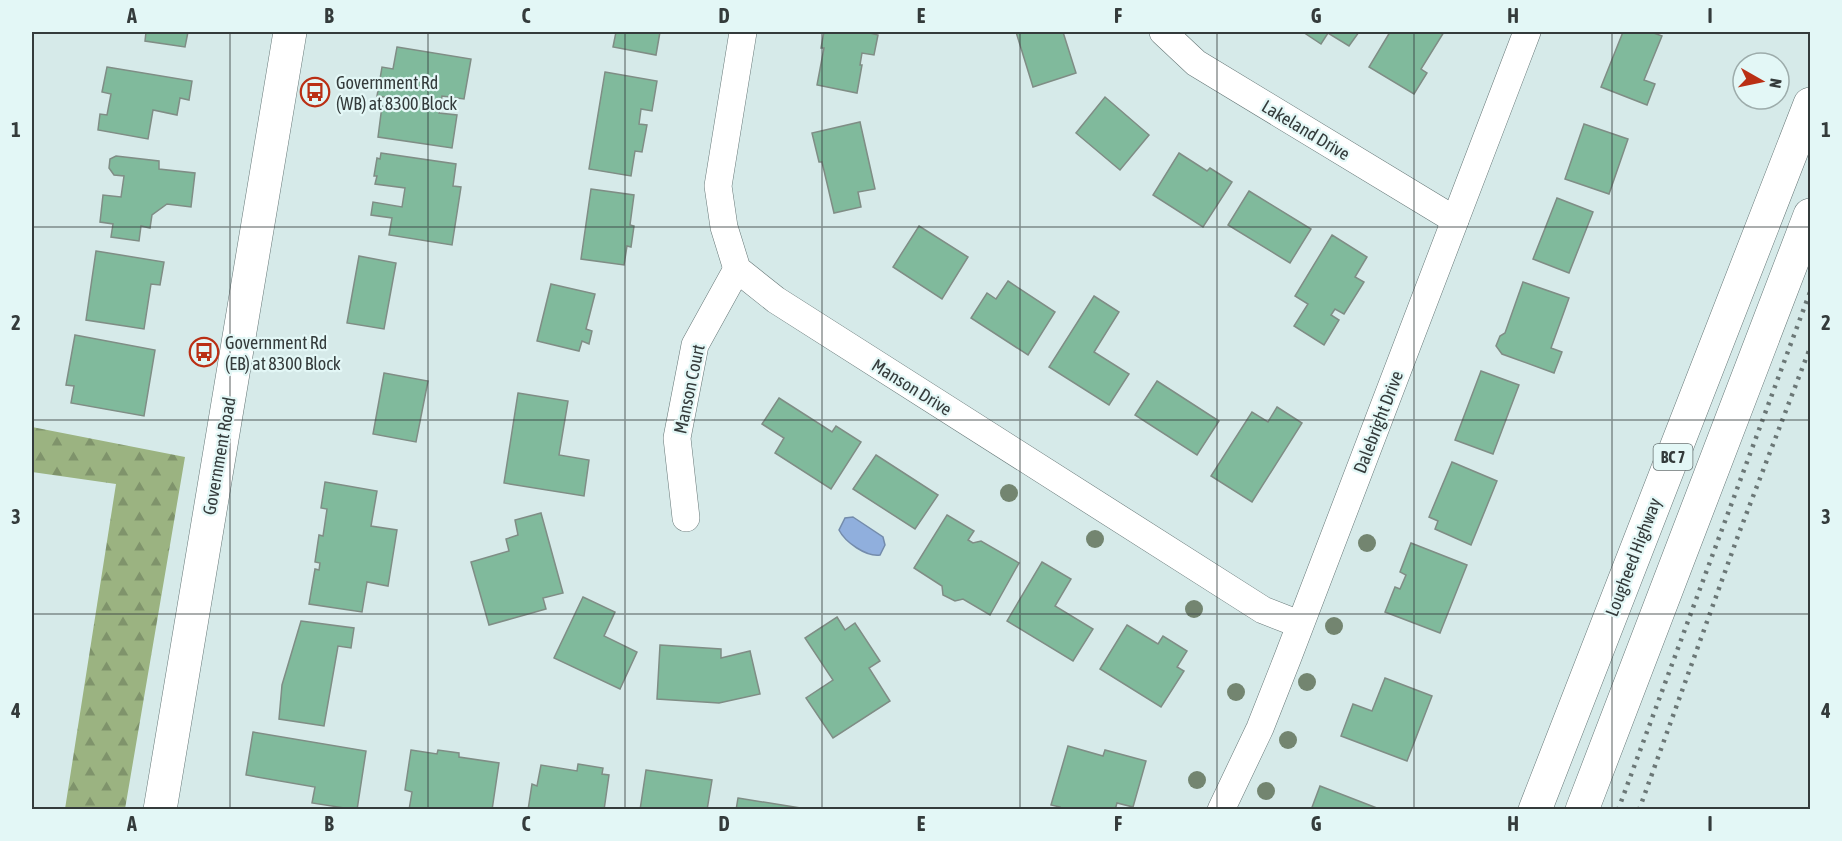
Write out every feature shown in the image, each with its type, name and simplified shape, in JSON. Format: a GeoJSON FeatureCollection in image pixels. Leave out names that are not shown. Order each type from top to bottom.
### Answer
{"type":"FeatureCollection","features":[{"type":"Feature","properties":{"kind":"main road","name":"Government Road"},"geometry":{"type":"LineString","coordinates":[[160,810],[290,32]]}},
{"type":"Feature","properties":{"kind":"main road","name":"Lougheed Highway"},"geometry":{"type":"LineString","coordinates":[[1535,810],[1810,104]]}},
{"type":"Feature","properties":{"kind":"main road","name":"BC 7"},"geometry":{"type":"LineString","coordinates":[[1582,810],[1810,215]]}},
{"type":"Feature","properties":{"kind":"street"},"geometry":{"type":"LineString","coordinates":[[737,269],[724,227],[718,186],[743,32]]}},
{"type":"Feature","properties":{"kind":"street","name":"Lakeland Drive"},"geometry":{"type":"LineString","coordinates":[[1163,32],[1196,63],[1455,220]]}},
{"type":"Feature","properties":{"kind":"street","name":"Dalebright Drive"},"geometry":{"type":"LineString","coordinates":[[1221,810],[1260,728],[1527,32]]}},
{"type":"Feature","properties":{"kind":"street","name":"Manson Court"},"geometry":{"type":"LineString","coordinates":[[686,518],[677,438],[695,345],[737,269]]}},
{"type":"Feature","properties":{"kind":"street","name":"Manson Drive"},"geometry":{"type":"LineString","coordinates":[[737,269],[776,300],[1242,597],[1263,610],[1299,624]]}},
{"type":"Feature","properties":{"kind":"green space"},"geometry":{"type":"Polygon","coordinates":[[[32,427],[185,457],[125,809],[65,809],[116,484],[32,472],[32,427]]]}},
{"type":"Feature","properties":{"kind":"water"},"geometry":{"type":"Polygon","coordinates":[[[853,517],[883,537],[885,545],[880,555],[862,551],[842,535],[839,530],[845,518],[853,517]]]}},
{"type":"Feature","properties":{"kind":"building"},"geometry":{"type":"Polygon","coordinates":[[[146,32],[188,32],[185,47],[145,41],[146,32]]]}},
{"type":"Feature","properties":{"kind":"building"},"geometry":{"type":"Polygon","coordinates":[[[616,32],[660,32],[656,55],[613,47],[616,32]]]}},
{"type":"Feature","properties":{"kind":"building"},"geometry":{"type":"Polygon","coordinates":[[[824,32],[866,32],[878,35],[874,55],[862,53],[857,93],[817,85],[824,48],[821,48],[824,32]]]}},
{"type":"Feature","properties":{"kind":"building"},"geometry":{"type":"Polygon","coordinates":[[[1016,32],[1063,32],[1076,73],[1033,87],[1016,32]]]}},
{"type":"Feature","properties":{"kind":"building"},"geometry":{"type":"Polygon","coordinates":[[[1303,32],[1359,32],[1349,46],[1328,33],[1321,44],[1303,32]]]}},
{"type":"Feature","properties":{"kind":"building"},"geometry":{"type":"Polygon","coordinates":[[[1390,32],[1444,32],[1421,69],[1427,73],[1414,94],[1369,67],[1390,32]]]}},
{"type":"Feature","properties":{"kind":"building"},"geometry":{"type":"Polygon","coordinates":[[[1623,32],[1651,32],[1662,36],[1644,80],[1655,84],[1647,105],[1601,87],[1623,32]]]}},
{"type":"Feature","properties":{"kind":"building"},"geometry":{"type":"Polygon","coordinates":[[[397,47],[471,59],[464,99],[442,96],[439,113],[457,115],[452,148],[378,137],[382,106],[391,108],[392,98],[377,96],[382,67],[393,69],[397,47]]]}},
{"type":"Feature","properties":{"kind":"building"},"geometry":{"type":"Polygon","coordinates":[[[107,67],[192,81],[189,100],[180,98],[177,115],[153,110],[148,139],[98,130],[100,114],[107,115],[111,94],[102,92],[107,67]]]}},
{"type":"Feature","properties":{"kind":"building"},"geometry":{"type":"Polygon","coordinates":[[[605,72],[657,81],[652,111],[641,109],[639,124],[647,125],[642,152],[635,151],[631,176],[589,169],[605,72]]]}},
{"type":"Feature","properties":{"kind":"building"},"geometry":{"type":"Polygon","coordinates":[[[1105,97],[1149,135],[1120,170],[1076,133],[1105,97]]]}},
{"type":"Feature","properties":{"kind":"building"},"geometry":{"type":"Polygon","coordinates":[[[860,122],[875,189],[858,192],[861,207],[834,213],[822,162],[819,162],[812,133],[860,122]]]}},
{"type":"Feature","properties":{"kind":"building"},"geometry":{"type":"Polygon","coordinates":[[[1584,124],[1628,139],[1609,194],[1565,179],[1584,124]]]}},
{"type":"Feature","properties":{"kind":"building"},"geometry":{"type":"Polygon","coordinates":[[[381,153],[456,164],[453,186],[461,187],[452,245],[389,235],[392,218],[371,215],[373,202],[402,207],[405,188],[375,184],[377,158],[380,159],[381,153]]]}},
{"type":"Feature","properties":{"kind":"building"},"geometry":{"type":"Polygon","coordinates":[[[1179,153],[1207,171],[1210,168],[1232,182],[1203,227],[1153,195],[1179,153]]]}},
{"type":"Feature","properties":{"kind":"building"},"geometry":{"type":"Polygon","coordinates":[[[116,156],[159,161],[159,169],[195,173],[191,207],[167,204],[152,215],[150,228],[141,226],[139,241],[111,237],[113,224],[100,222],[103,195],[121,197],[124,176],[114,175],[109,168],[110,159],[116,156]]]}},
{"type":"Feature","properties":{"kind":"building"},"geometry":{"type":"Polygon","coordinates":[[[591,189],[634,195],[630,225],[634,226],[631,247],[627,246],[624,265],[581,259],[591,189]]]}},
{"type":"Feature","properties":{"kind":"building"},"geometry":{"type":"Polygon","coordinates":[[[1249,191],[1311,229],[1290,263],[1228,225],[1249,191]]]}},
{"type":"Feature","properties":{"kind":"building"},"geometry":{"type":"Polygon","coordinates":[[[1557,198],[1593,212],[1569,273],[1533,259],[1557,198]]]}},
{"type":"Feature","properties":{"kind":"building"},"geometry":{"type":"Polygon","coordinates":[[[919,226],[968,257],[942,299],[893,267],[919,226]]]}},
{"type":"Feature","properties":{"kind":"building"},"geometry":{"type":"Polygon","coordinates":[[[1332,235],[1367,257],[1355,277],[1364,282],[1344,314],[1335,309],[1331,315],[1339,320],[1324,345],[1294,326],[1308,304],[1295,296],[1332,235]]]}},
{"type":"Feature","properties":{"kind":"building"},"geometry":{"type":"Polygon","coordinates":[[[96,251],[164,262],[160,285],[151,284],[144,329],[86,320],[96,251]]]}},
{"type":"Feature","properties":{"kind":"building"},"geometry":{"type":"Polygon","coordinates":[[[359,256],[396,263],[384,329],[347,323],[359,256]]]}},
{"type":"Feature","properties":{"kind":"building"},"geometry":{"type":"Polygon","coordinates":[[[1008,281],[1055,312],[1028,355],[971,318],[987,293],[996,299],[1008,281]]]}},
{"type":"Feature","properties":{"kind":"building"},"geometry":{"type":"Polygon","coordinates":[[[1523,282],[1569,298],[1551,348],[1562,352],[1554,373],[1502,354],[1496,346],[1500,336],[1505,333],[1523,282]]]}},
{"type":"Feature","properties":{"kind":"building"},"geometry":{"type":"Polygon","coordinates":[[[551,284],[595,294],[586,329],[592,331],[589,344],[582,341],[579,351],[537,341],[551,284]]]}},
{"type":"Feature","properties":{"kind":"building"},"geometry":{"type":"Polygon","coordinates":[[[1094,296],[1119,312],[1094,352],[1129,374],[1109,405],[1049,367],[1094,296]]]}},
{"type":"Feature","properties":{"kind":"building"},"geometry":{"type":"Polygon","coordinates":[[[75,335],[155,350],[144,416],[71,403],[74,386],[66,385],[75,335]]]}},
{"type":"Feature","properties":{"kind":"building"},"geometry":{"type":"Polygon","coordinates":[[[1481,371],[1519,385],[1493,454],[1455,440],[1481,371]]]}},
{"type":"Feature","properties":{"kind":"building"},"geometry":{"type":"Polygon","coordinates":[[[384,373],[428,381],[416,442],[373,434],[384,373]]]}},
{"type":"Feature","properties":{"kind":"building"},"geometry":{"type":"Polygon","coordinates":[[[1157,381],[1219,421],[1197,455],[1135,415],[1157,381]]]}},
{"type":"Feature","properties":{"kind":"building"},"geometry":{"type":"Polygon","coordinates":[[[518,393],[568,401],[559,455],[589,460],[584,496],[504,483],[518,393]]]}},
{"type":"Feature","properties":{"kind":"building"},"geometry":{"type":"Polygon","coordinates":[[[779,398],[832,432],[836,426],[861,442],[831,489],[775,453],[784,438],[762,424],[779,398]]]}},
{"type":"Feature","properties":{"kind":"building"},"geometry":{"type":"Polygon","coordinates":[[[1277,407],[1302,423],[1252,502],[1211,476],[1252,412],[1268,422],[1277,407]]]}},
{"type":"Feature","properties":{"kind":"building"},"geometry":{"type":"Polygon","coordinates":[[[876,455],[938,495],[915,529],[853,489],[876,455]]]}},
{"type":"Feature","properties":{"kind":"building"},"geometry":{"type":"Polygon","coordinates":[[[1452,462],[1497,481],[1471,545],[1435,529],[1438,521],[1429,517],[1452,462]]]}},
{"type":"Feature","properties":{"kind":"building"},"geometry":{"type":"Polygon","coordinates":[[[325,482],[377,491],[371,526],[397,530],[388,586],[367,582],[362,612],[309,604],[315,569],[319,570],[320,563],[315,562],[319,535],[323,536],[327,509],[321,508],[325,482]]]}},
{"type":"Feature","properties":{"kind":"building"},"geometry":{"type":"Polygon","coordinates":[[[541,513],[563,593],[543,598],[546,609],[489,625],[471,562],[509,551],[506,539],[518,535],[515,520],[541,513]]]}},
{"type":"Feature","properties":{"kind":"building"},"geometry":{"type":"Polygon","coordinates":[[[947,515],[974,531],[968,540],[973,543],[981,541],[1019,563],[990,615],[963,599],[955,601],[943,595],[942,586],[914,568],[947,515]]]}},
{"type":"Feature","properties":{"kind":"building"},"geometry":{"type":"Polygon","coordinates":[[[1411,543],[1467,565],[1440,633],[1385,612],[1395,587],[1400,589],[1406,575],[1400,572],[1411,543]]]}},
{"type":"Feature","properties":{"kind":"building"},"geometry":{"type":"Polygon","coordinates":[[[1042,562],[1071,579],[1055,606],[1093,629],[1073,661],[1007,621],[1042,562]]]}},
{"type":"Feature","properties":{"kind":"building"},"geometry":{"type":"Polygon","coordinates":[[[583,597],[615,612],[604,636],[637,652],[620,689],[554,658],[583,597]]]}},
{"type":"Feature","properties":{"kind":"building"},"geometry":{"type":"Polygon","coordinates":[[[837,617],[845,630],[855,623],[880,661],[869,668],[890,701],[833,738],[806,698],[833,680],[805,638],[837,617]]]}},
{"type":"Feature","properties":{"kind":"building"},"geometry":{"type":"Polygon","coordinates":[[[301,621],[354,628],[351,648],[338,646],[324,726],[279,719],[282,685],[301,621]]]}},
{"type":"Feature","properties":{"kind":"building"},"geometry":{"type":"Polygon","coordinates":[[[1127,625],[1158,644],[1163,636],[1187,651],[1177,667],[1184,671],[1161,707],[1100,669],[1127,625]]]}},
{"type":"Feature","properties":{"kind":"building"},"geometry":{"type":"Polygon","coordinates":[[[660,645],[721,649],[721,658],[750,651],[760,694],[719,703],[657,699],[660,645]]]}},
{"type":"Feature","properties":{"kind":"building"},"geometry":{"type":"Polygon","coordinates":[[[1385,678],[1432,696],[1407,761],[1341,736],[1353,704],[1372,711],[1385,678]]]}},
{"type":"Feature","properties":{"kind":"building"},"geometry":{"type":"Polygon","coordinates":[[[253,732],[366,751],[357,810],[312,803],[315,787],[246,775],[253,732]]]}},
{"type":"Feature","properties":{"kind":"building"},"geometry":{"type":"Polygon","coordinates":[[[1068,746],[1103,756],[1105,750],[1146,761],[1133,807],[1117,803],[1115,810],[1059,810],[1060,807],[1051,805],[1068,746]]]}},
{"type":"Feature","properties":{"kind":"building"},"geometry":{"type":"Polygon","coordinates":[[[411,750],[437,754],[438,750],[459,753],[459,757],[499,763],[492,810],[409,810],[412,792],[405,790],[411,750]]]}},
{"type":"Feature","properties":{"kind":"building"},"geometry":{"type":"Polygon","coordinates":[[[578,764],[603,768],[602,774],[609,775],[604,810],[528,810],[532,784],[537,786],[541,765],[577,771],[578,764]]]}},
{"type":"Feature","properties":{"kind":"building"},"geometry":{"type":"Polygon","coordinates":[[[646,770],[712,780],[707,810],[640,810],[646,770]]]}},
{"type":"Feature","properties":{"kind":"building"},"geometry":{"type":"Polygon","coordinates":[[[1320,786],[1377,808],[1377,810],[1311,810],[1320,786]]]}},
{"type":"Feature","properties":{"kind":"building"},"geometry":{"type":"Polygon","coordinates":[[[738,798],[813,810],[736,810],[738,798]]]}},
{"type":"Feature","properties":{"kind":"railway"},"geometry":{"type":"LineString","coordinates":[[1618,810],[1810,292]]}},
{"type":"Feature","properties":{"kind":"railway"},"geometry":{"type":"LineString","coordinates":[[1639,810],[1739,533],[1810,348]]}},
{"type":"Feature","properties":{"kind":"place","name":"Government Rd (WB) at 8300 Block"},"geometry":{"type":"Point","coordinates":[315,92]}},
{"type":"Feature","properties":{"kind":"place","name":"Government Rd (EB) at 8300 Block"},"geometry":{"type":"Point","coordinates":[204,352]}}]}
